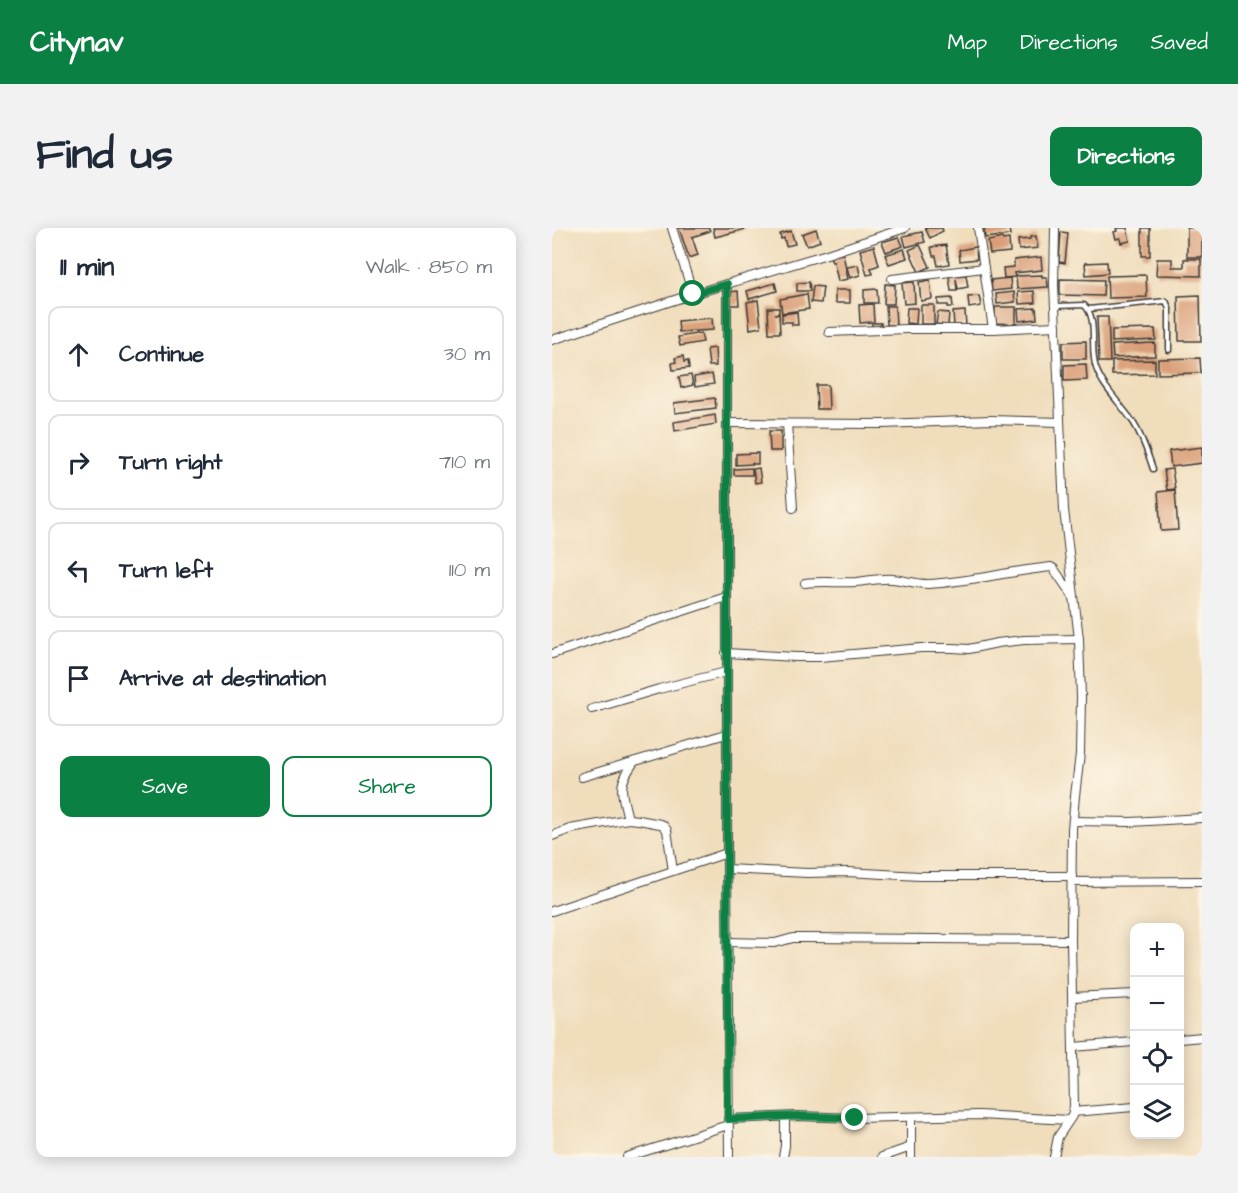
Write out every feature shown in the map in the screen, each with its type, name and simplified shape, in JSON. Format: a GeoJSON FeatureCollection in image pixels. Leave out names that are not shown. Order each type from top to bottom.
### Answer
{"type":"FeatureCollection","features":[{"type":"Feature","properties":{"kind":"street"},"geometry":{"type":"LineString","coordinates":[[672,228],[693,294]]}},
{"type":"Feature","properties":{"kind":"street"},"geometry":{"type":"LineString","coordinates":[[552,340],[905,228]]}},
{"type":"Feature","properties":{"kind":"street"},"geometry":{"type":"LineString","coordinates":[[978,228],[993,329]]}},
{"type":"Feature","properties":{"kind":"street"},"geometry":{"type":"LineString","coordinates":[[1054,1157],[1058,1137],[1073,1112],[1071,940],[1073,821],[1082,721],[1079,639],[1064,510],[1055,306],[1055,228]]}},
{"type":"Feature","properties":{"kind":"street"},"geometry":{"type":"LineString","coordinates":[[892,279],[984,268]]}},
{"type":"Feature","properties":{"kind":"street"},"geometry":{"type":"LineString","coordinates":[[727,284],[726,734],[729,1157]]}},
{"type":"Feature","properties":{"kind":"street"},"geometry":{"type":"LineString","coordinates":[[829,332],[1056,326]]}},
{"type":"Feature","properties":{"kind":"street"},"geometry":{"type":"LineString","coordinates":[[727,423],[882,424],[991,420],[1060,422]]}},
{"type":"Feature","properties":{"kind":"street"},"geometry":{"type":"LineString","coordinates":[[787,424],[794,508]]}},
{"type":"Feature","properties":{"kind":"street"},"geometry":{"type":"LineString","coordinates":[[805,583],[893,579],[923,584],[946,583],[1051,567],[1075,599]]}},
{"type":"Feature","properties":{"kind":"street"},"geometry":{"type":"LineString","coordinates":[[552,654],[726,597]]}},
{"type":"Feature","properties":{"kind":"street"},"geometry":{"type":"LineString","coordinates":[[726,653],[820,657],[921,648],[966,650],[1024,640],[1079,639]]}},
{"type":"Feature","properties":{"kind":"street"},"geometry":{"type":"LineString","coordinates":[[592,709],[659,688],[726,672]]}},
{"type":"Feature","properties":{"kind":"street"},"geometry":{"type":"LineString","coordinates":[[582,777],[726,734]]}},
{"type":"Feature","properties":{"kind":"street"},"geometry":{"type":"LineString","coordinates":[[628,819],[621,787],[634,762]]}},
{"type":"Feature","properties":{"kind":"street"},"geometry":{"type":"LineString","coordinates":[[1073,821],[1131,822],[1202,818]]}},
{"type":"Feature","properties":{"kind":"street"},"geometry":{"type":"LineString","coordinates":[[552,836],[570,829],[628,819],[660,824],[665,827],[668,834],[673,871]]}},
{"type":"Feature","properties":{"kind":"street"},"geometry":{"type":"LineString","coordinates":[[552,911],[727,853]]}},
{"type":"Feature","properties":{"kind":"street"},"geometry":{"type":"LineString","coordinates":[[727,869],[920,876],[1202,881]]}},
{"type":"Feature","properties":{"kind":"street"},"geometry":{"type":"LineString","coordinates":[[727,942],[775,943],[807,938],[1071,940]]}},
{"type":"Feature","properties":{"kind":"street"},"geometry":{"type":"LineString","coordinates":[[1072,997],[1130,994]]}},
{"type":"Feature","properties":{"kind":"street"},"geometry":{"type":"LineString","coordinates":[[1184,1039],[1202,1038]]}},
{"type":"Feature","properties":{"kind":"street"},"geometry":{"type":"LineString","coordinates":[[1073,1047],[1130,1042]]}},
{"type":"Feature","properties":{"kind":"street"},"geometry":{"type":"LineString","coordinates":[[1073,1112],[1130,1107]]}},
{"type":"Feature","properties":{"kind":"street"},"geometry":{"type":"LineString","coordinates":[[627,1157],[728,1122],[784,1117],[979,1116],[1070,1120]]}},
{"type":"Feature","properties":{"kind":"street"},"geometry":{"type":"LineString","coordinates":[[783,1157],[784,1117]]}},
{"type":"Feature","properties":{"kind":"street"},"geometry":{"type":"LineString","coordinates":[[911,1118],[911,1157]]}},
{"type":"Feature","properties":{"kind":"street"},"geometry":{"type":"LineString","coordinates":[[882,1157],[911,1147]]}},
{"type":"Feature","properties":{"kind":"lane"},"geometry":{"type":"LineString","coordinates":[[1089,309],[1166,301],[1169,308],[1169,350]]}},
{"type":"Feature","properties":{"kind":"lane"},"geometry":{"type":"LineString","coordinates":[[1055,306],[1084,305],[1089,309],[1092,320],[1094,365],[1104,384],[1143,437],[1153,469]]}},
{"type":"Feature","properties":{"kind":"building"},"geometry":{"type":"Polygon","coordinates":[[[679,228],[709,228],[710,231],[692,237],[698,255],[689,258],[679,228]]]}},
{"type":"Feature","properties":{"kind":"building"},"geometry":{"type":"Polygon","coordinates":[[[713,228],[746,228],[746,229],[715,237],[713,228]]]}},
{"type":"Feature","properties":{"kind":"building"},"geometry":{"type":"Polygon","coordinates":[[[925,228],[942,228],[943,231],[930,238],[925,228]]]}},
{"type":"Feature","properties":{"kind":"building"},"geometry":{"type":"Polygon","coordinates":[[[1009,228],[1010,235],[985,238],[984,229],[1009,228]]]}},
{"type":"Feature","properties":{"kind":"building"},"geometry":{"type":"Polygon","coordinates":[[[1116,228],[1127,228],[1130,241],[1121,243],[1120,238],[1116,239],[1114,232],[1117,231],[1116,228]]]}},
{"type":"Feature","properties":{"kind":"building"},"geometry":{"type":"Polygon","coordinates":[[[1142,228],[1150,228],[1150,256],[1142,256],[1142,228]]]}},
{"type":"Feature","properties":{"kind":"building"},"geometry":{"type":"Polygon","coordinates":[[[1187,228],[1202,228],[1202,257],[1187,257],[1187,228]]]}},
{"type":"Feature","properties":{"kind":"building"},"geometry":{"type":"Polygon","coordinates":[[[816,229],[820,241],[807,246],[802,234],[816,229]]]}},
{"type":"Feature","properties":{"kind":"building"},"geometry":{"type":"Polygon","coordinates":[[[791,231],[795,244],[786,246],[780,234],[791,231]]]}},
{"type":"Feature","properties":{"kind":"building"},"geometry":{"type":"Polygon","coordinates":[[[922,232],[925,242],[906,247],[903,236],[922,232]]]}},
{"type":"Feature","properties":{"kind":"building"},"geometry":{"type":"Polygon","coordinates":[[[1061,232],[1068,233],[1065,263],[1059,262],[1061,232]]]}},
{"type":"Feature","properties":{"kind":"building"},"geometry":{"type":"Polygon","coordinates":[[[1036,236],[1038,248],[1019,250],[1018,240],[1036,236]]]}},
{"type":"Feature","properties":{"kind":"building"},"geometry":{"type":"Polygon","coordinates":[[[899,237],[903,246],[886,252],[882,242],[899,237]]]}},
{"type":"Feature","properties":{"kind":"building"},"geometry":{"type":"Polygon","coordinates":[[[1002,238],[1003,240],[1009,239],[1010,252],[990,254],[988,241],[1002,238]]]}},
{"type":"Feature","properties":{"kind":"building"},"geometry":{"type":"Polygon","coordinates":[[[920,245],[930,267],[919,272],[909,250],[920,245]]]}},
{"type":"Feature","properties":{"kind":"building"},"geometry":{"type":"Polygon","coordinates":[[[946,245],[949,264],[938,266],[931,247],[946,245]]]}},
{"type":"Feature","properties":{"kind":"building"},"geometry":{"type":"Polygon","coordinates":[[[874,246],[879,265],[871,268],[873,274],[867,275],[860,250],[874,246]]]}},
{"type":"Feature","properties":{"kind":"building"},"geometry":{"type":"Polygon","coordinates":[[[976,247],[977,259],[960,261],[959,250],[976,247]]]}},
{"type":"Feature","properties":{"kind":"building"},"geometry":{"type":"Polygon","coordinates":[[[904,249],[907,258],[889,264],[885,255],[904,249]]]}},
{"type":"Feature","properties":{"kind":"building"},"geometry":{"type":"Polygon","coordinates":[[[843,254],[848,279],[838,281],[834,262],[830,256],[843,254]]]}},
{"type":"Feature","properties":{"kind":"building"},"geometry":{"type":"Polygon","coordinates":[[[1041,257],[1042,270],[1014,273],[1015,277],[1004,278],[1003,268],[1014,267],[1014,260],[1041,257]]]}},
{"type":"Feature","properties":{"kind":"building"},"geometry":{"type":"Polygon","coordinates":[[[1157,259],[1172,259],[1172,267],[1184,267],[1184,259],[1201,259],[1201,276],[1156,275],[1157,259]]]}},
{"type":"Feature","properties":{"kind":"building"},"geometry":{"type":"Polygon","coordinates":[[[1107,262],[1108,273],[1086,275],[1085,263],[1107,262]]]}},
{"type":"Feature","properties":{"kind":"building"},"geometry":{"type":"Polygon","coordinates":[[[858,265],[860,275],[850,278],[847,267],[858,265]]]}},
{"type":"Feature","properties":{"kind":"building"},"geometry":{"type":"Polygon","coordinates":[[[955,274],[956,276],[966,275],[968,287],[958,289],[956,279],[957,291],[951,291],[949,275],[955,274]]]}},
{"type":"Feature","properties":{"kind":"building"},"geometry":{"type":"Polygon","coordinates":[[[1042,275],[1042,277],[1047,277],[1048,287],[1017,289],[1016,276],[1042,275]]]}},
{"type":"Feature","properties":{"kind":"building"},"geometry":{"type":"Polygon","coordinates":[[[1146,275],[1147,297],[1108,298],[1107,276],[1146,275]]]}},
{"type":"Feature","properties":{"kind":"building"},"geometry":{"type":"Polygon","coordinates":[[[1010,278],[1011,289],[992,291],[991,280],[1010,278]]]}},
{"type":"Feature","properties":{"kind":"building"},"geometry":{"type":"Polygon","coordinates":[[[1060,279],[1104,280],[1103,296],[1060,295],[1060,279]]]}},
{"type":"Feature","properties":{"kind":"building"},"geometry":{"type":"Polygon","coordinates":[[[930,280],[932,299],[921,301],[919,282],[930,280]]]}},
{"type":"Feature","properties":{"kind":"building"},"geometry":{"type":"Polygon","coordinates":[[[809,282],[810,291],[797,291],[797,283],[809,282]]]}},
{"type":"Feature","properties":{"kind":"building"},"geometry":{"type":"Polygon","coordinates":[[[914,282],[915,303],[904,304],[902,283],[914,282]]]}},
{"type":"Feature","properties":{"kind":"building"},"geometry":{"type":"Polygon","coordinates":[[[775,283],[777,291],[749,299],[747,291],[775,283]]]}},
{"type":"Feature","properties":{"kind":"building"},"geometry":{"type":"Polygon","coordinates":[[[885,284],[895,285],[894,304],[884,304],[885,284]]]}},
{"type":"Feature","properties":{"kind":"building"},"geometry":{"type":"Polygon","coordinates":[[[813,286],[823,287],[821,303],[811,302],[813,286]]]}},
{"type":"Feature","properties":{"kind":"building"},"geometry":{"type":"Polygon","coordinates":[[[877,289],[878,303],[864,303],[864,290],[877,289]]]}},
{"type":"Feature","properties":{"kind":"building"},"geometry":{"type":"Polygon","coordinates":[[[835,290],[850,290],[850,303],[835,303],[835,290]]]}},
{"type":"Feature","properties":{"kind":"building"},"geometry":{"type":"Polygon","coordinates":[[[738,291],[739,305],[731,305],[730,292],[738,291]]]}},
{"type":"Feature","properties":{"kind":"building"},"geometry":{"type":"Polygon","coordinates":[[[1034,291],[1035,303],[1019,304],[1018,292],[1034,291]]]}},
{"type":"Feature","properties":{"kind":"building"},"geometry":{"type":"Polygon","coordinates":[[[1014,292],[1015,302],[997,304],[996,294],[1014,292]]]}},
{"type":"Feature","properties":{"kind":"building"},"geometry":{"type":"Polygon","coordinates":[[[807,294],[809,309],[782,313],[780,299],[807,294]]]}},
{"type":"Feature","properties":{"kind":"building"},"geometry":{"type":"Polygon","coordinates":[[[1200,295],[1201,341],[1179,341],[1178,296],[1200,295]]]}},
{"type":"Feature","properties":{"kind":"building"},"geometry":{"type":"Polygon","coordinates":[[[979,296],[981,306],[969,308],[968,297],[979,296]]]}},
{"type":"Feature","properties":{"kind":"building"},"geometry":{"type":"Polygon","coordinates":[[[952,298],[953,307],[938,305],[938,299],[952,298]]]}},
{"type":"Feature","properties":{"kind":"building"},"geometry":{"type":"Polygon","coordinates":[[[758,300],[761,327],[750,329],[747,302],[758,300]]]}},
{"type":"Feature","properties":{"kind":"building"},"geometry":{"type":"Polygon","coordinates":[[[873,304],[874,323],[881,323],[881,329],[872,328],[872,322],[860,323],[859,305],[873,304]]]}},
{"type":"Feature","properties":{"kind":"building"},"geometry":{"type":"Polygon","coordinates":[[[921,305],[934,305],[934,324],[921,324],[921,305]]]}},
{"type":"Feature","properties":{"kind":"building"},"geometry":{"type":"Polygon","coordinates":[[[886,306],[895,306],[896,325],[887,325],[886,306]]]}},
{"type":"Feature","properties":{"kind":"building"},"geometry":{"type":"Polygon","coordinates":[[[995,307],[1016,307],[1016,324],[995,323],[995,307]]]}},
{"type":"Feature","properties":{"kind":"building"},"geometry":{"type":"Polygon","coordinates":[[[768,308],[779,308],[779,313],[775,314],[779,314],[780,333],[769,333],[768,308]]]}},
{"type":"Feature","properties":{"kind":"building"},"geometry":{"type":"Polygon","coordinates":[[[907,308],[917,308],[916,324],[906,323],[907,308]]]}},
{"type":"Feature","properties":{"kind":"building"},"geometry":{"type":"Polygon","coordinates":[[[1036,308],[1037,319],[1019,321],[1018,309],[1036,308]]]}},
{"type":"Feature","properties":{"kind":"building"},"geometry":{"type":"Polygon","coordinates":[[[965,311],[966,326],[954,326],[953,312],[965,311]]]}},
{"type":"Feature","properties":{"kind":"building"},"geometry":{"type":"Polygon","coordinates":[[[797,312],[798,325],[792,325],[792,322],[782,322],[782,314],[797,312]]]}},
{"type":"Feature","properties":{"kind":"building"},"geometry":{"type":"Polygon","coordinates":[[[938,312],[949,313],[948,325],[936,324],[938,312]]]}},
{"type":"Feature","properties":{"kind":"building"},"geometry":{"type":"Polygon","coordinates":[[[1097,317],[1108,317],[1110,362],[1099,362],[1097,317]]]}},
{"type":"Feature","properties":{"kind":"building"},"geometry":{"type":"Polygon","coordinates":[[[712,318],[713,330],[679,332],[678,321],[712,318]]]}},
{"type":"Feature","properties":{"kind":"building"},"geometry":{"type":"Polygon","coordinates":[[[1155,329],[1156,340],[1112,342],[1112,330],[1155,329]]]}},
{"type":"Feature","properties":{"kind":"building"},"geometry":{"type":"Polygon","coordinates":[[[701,333],[703,342],[680,346],[678,337],[701,333]]]}},
{"type":"Feature","properties":{"kind":"building"},"geometry":{"type":"Polygon","coordinates":[[[1086,341],[1086,359],[1063,359],[1063,342],[1086,341]]]}},
{"type":"Feature","properties":{"kind":"building"},"geometry":{"type":"Polygon","coordinates":[[[1155,343],[1155,356],[1113,358],[1112,345],[1155,343]]]}},
{"type":"Feature","properties":{"kind":"building"},"geometry":{"type":"Polygon","coordinates":[[[715,348],[716,366],[709,366],[707,349],[715,348]]]}},
{"type":"Feature","properties":{"kind":"building"},"geometry":{"type":"Polygon","coordinates":[[[683,356],[684,362],[688,361],[689,368],[673,370],[672,363],[676,362],[675,358],[683,356]]]}},
{"type":"Feature","properties":{"kind":"building"},"geometry":{"type":"Polygon","coordinates":[[[1200,358],[1201,373],[1158,374],[1158,359],[1200,358]]]}},
{"type":"Feature","properties":{"kind":"building"},"geometry":{"type":"Polygon","coordinates":[[[1155,360],[1155,374],[1112,375],[1112,361],[1155,360]]]}},
{"type":"Feature","properties":{"kind":"building"},"geometry":{"type":"Polygon","coordinates":[[[1086,364],[1087,380],[1064,381],[1064,365],[1086,364]]]}},
{"type":"Feature","properties":{"kind":"building"},"geometry":{"type":"Polygon","coordinates":[[[712,374],[714,384],[695,387],[694,377],[712,374]]]}},
{"type":"Feature","properties":{"kind":"building"},"geometry":{"type":"Polygon","coordinates":[[[691,375],[693,385],[681,388],[679,377],[691,375]]]}},
{"type":"Feature","properties":{"kind":"building"},"geometry":{"type":"Polygon","coordinates":[[[816,385],[828,385],[829,409],[817,409],[816,385]]]}},
{"type":"Feature","properties":{"kind":"building"},"geometry":{"type":"Polygon","coordinates":[[[715,398],[716,408],[675,413],[674,403],[715,398]]]}},
{"type":"Feature","properties":{"kind":"building"},"geometry":{"type":"Polygon","coordinates":[[[715,415],[716,424],[675,431],[674,422],[715,415]]]}},
{"type":"Feature","properties":{"kind":"building"},"geometry":{"type":"Polygon","coordinates":[[[769,431],[781,431],[781,451],[770,451],[769,431]]]}},
{"type":"Feature","properties":{"kind":"building"},"geometry":{"type":"Polygon","coordinates":[[[1202,447],[1202,463],[1171,467],[1169,451],[1202,447]]]}},
{"type":"Feature","properties":{"kind":"building"},"geometry":{"type":"Polygon","coordinates":[[[758,453],[758,464],[736,465],[736,454],[758,453]]]}},
{"type":"Feature","properties":{"kind":"building"},"geometry":{"type":"Polygon","coordinates":[[[752,468],[752,475],[734,475],[734,469],[752,468]]]}},
{"type":"Feature","properties":{"kind":"building"},"geometry":{"type":"Polygon","coordinates":[[[759,468],[761,482],[755,483],[753,469],[759,468]]]}},
{"type":"Feature","properties":{"kind":"building"},"geometry":{"type":"Polygon","coordinates":[[[1172,469],[1175,489],[1167,490],[1164,470],[1172,469]]]}},
{"type":"Feature","properties":{"kind":"building"},"geometry":{"type":"Polygon","coordinates":[[[1175,490],[1178,530],[1161,531],[1158,492],[1175,490]]]}},
{"type":"Feature","properties":{"kind":"route"},"geometry":{"type":"LineString","coordinates":[[693,294],[727,284],[728,1119],[797,1116],[855,1118]]}}]}
